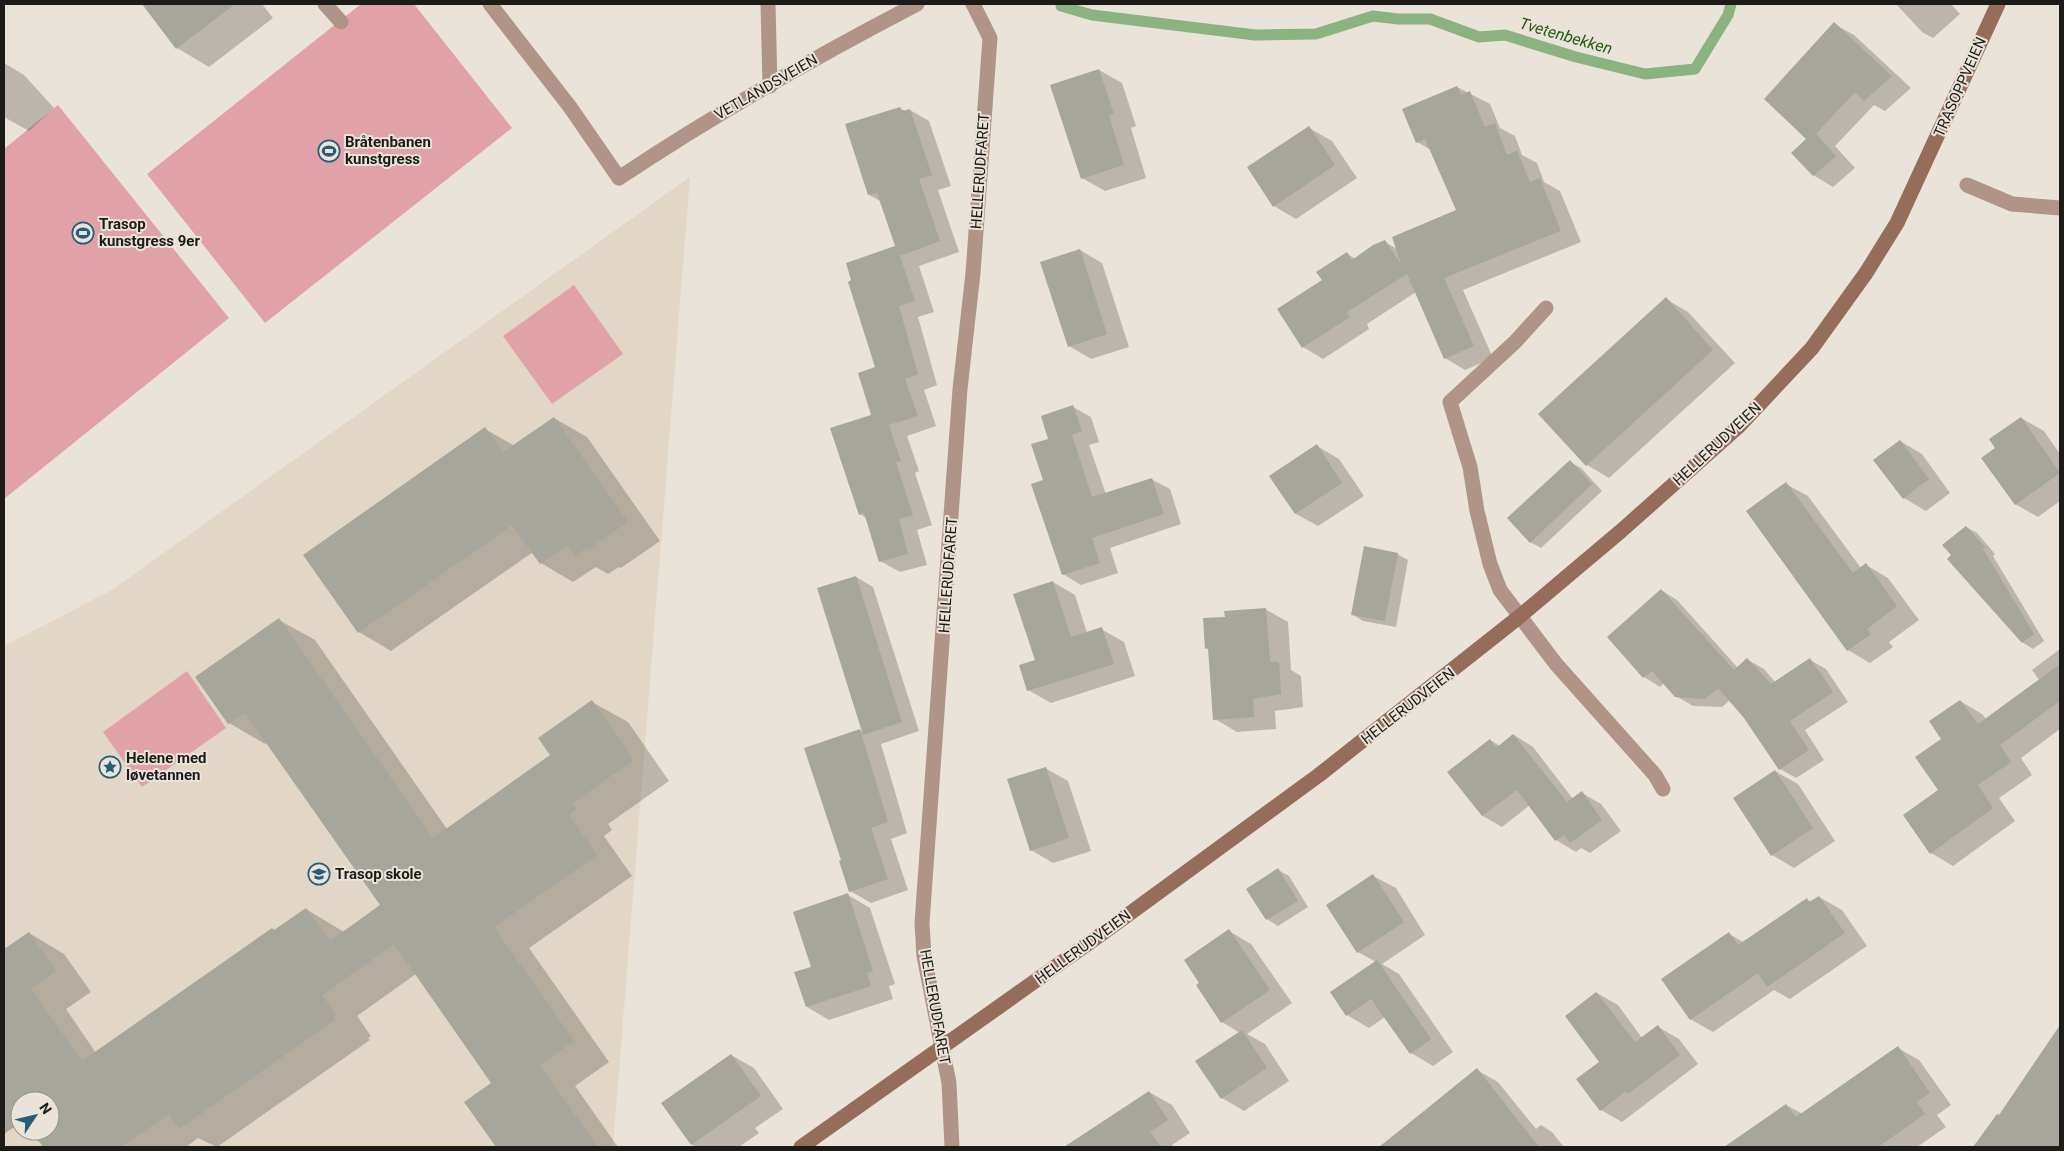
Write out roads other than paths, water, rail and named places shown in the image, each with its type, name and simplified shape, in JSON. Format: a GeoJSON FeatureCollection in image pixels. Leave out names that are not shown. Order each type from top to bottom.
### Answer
{"type":"FeatureCollection","features":[{"type":"Feature","properties":{"kind":"main road","name":"TRASOPPVEIEN"},"geometry":{"type":"LineString","coordinates":[[1922,169],[1998,4]]}},
{"type":"Feature","properties":{"kind":"main road","name":"HELLERUDVEIEN"},"geometry":{"type":"LineString","coordinates":[[801,1147],[943,1048],[1319,775],[1519,617],[1689,471],[1738,427],[1778,387],[1812,348],[1866,273],[1896,222],[1922,169]]}},
{"type":"Feature","properties":{"kind":"street"},"geometry":{"type":"LineString","coordinates":[[325,4],[341,22]]}},
{"type":"Feature","properties":{"kind":"street","name":"VETLANDSVEIEN"},"geometry":{"type":"LineString","coordinates":[[490,4],[570,107],[619,178],[680,138],[830,50],[917,4]]}},
{"type":"Feature","properties":{"kind":"street"},"geometry":{"type":"LineString","coordinates":[[768,4],[770,86]]}},
{"type":"Feature","properties":{"kind":"street","name":"HELLERUDFARET"},"geometry":{"type":"LineString","coordinates":[[952,1147],[951,1097],[924,956],[922,923],[960,389],[973,272],[990,38],[973,4]]}},
{"type":"Feature","properties":{"kind":"street"},"geometry":{"type":"LineString","coordinates":[[1967,185],[2012,204],[2060,208]]}},
{"type":"Feature","properties":{"kind":"street"},"geometry":{"type":"LineString","coordinates":[[1546,308],[1515,342],[1450,402],[1470,466],[1476,511],[1490,564],[1500,590],[1556,664],[1655,775],[1663,789]]}},
{"type":"Feature","properties":{"kind":"waterway","name":"Tvetenbekken"},"geometry":{"type":"LineString","coordinates":[[1061,6],[1092,15],[1255,35],[1316,34],[1373,16],[1398,19],[1430,19],[1479,37],[1505,35],[1576,57],[1645,74],[1695,69],[1728,15],[1731,4]]}},
{"type":"Feature","properties":{"kind":"place","name":"Bråtenbanen kunstgress"},"geometry":{"type":"Point","coordinates":[329,151]}},
{"type":"Feature","properties":{"kind":"place","name":"Trasop kunstgress 9er"},"geometry":{"type":"Point","coordinates":[83,233]}},
{"type":"Feature","properties":{"kind":"place","name":"Helene med løvetannen"},"geometry":{"type":"Point","coordinates":[110,767]}},
{"type":"Feature","properties":{"kind":"place","name":"Trasop skole"},"geometry":{"type":"Point","coordinates":[319,874]}}]}
